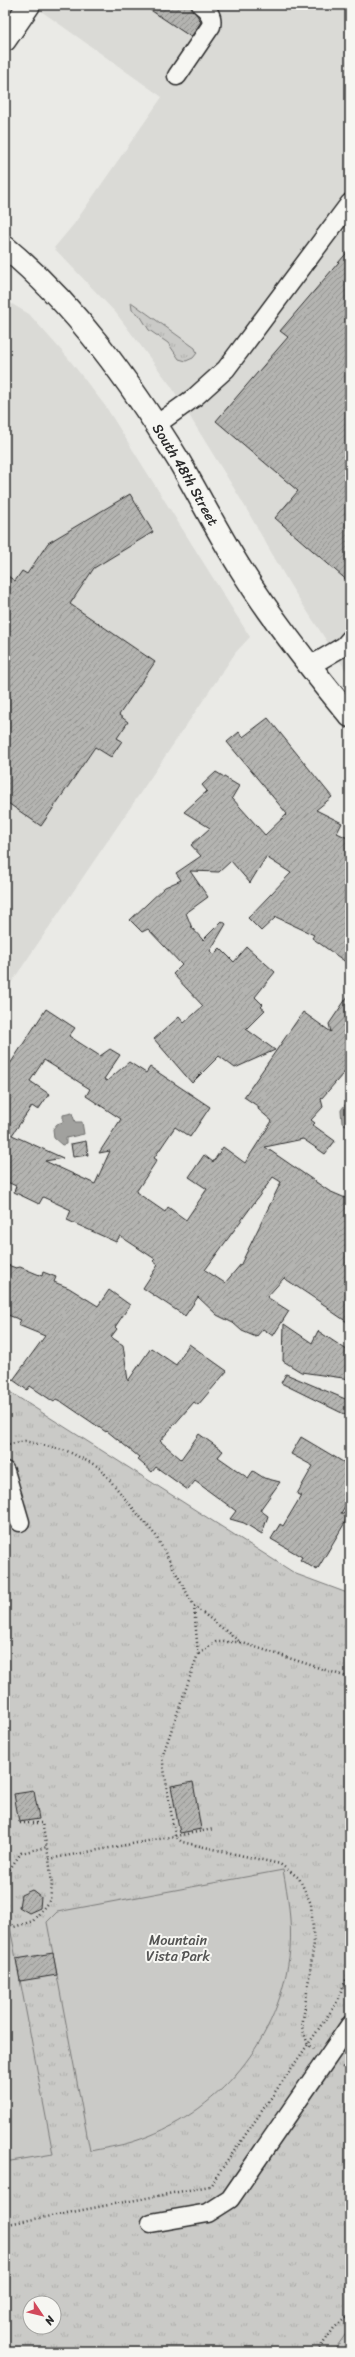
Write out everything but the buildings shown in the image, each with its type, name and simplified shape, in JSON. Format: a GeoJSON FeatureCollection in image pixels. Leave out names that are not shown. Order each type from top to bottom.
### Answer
{"type":"FeatureCollection","features":[{"type":"Feature","properties":{"kind":"main road"},"geometry":{"type":"LineString","coordinates":[[5,40],[29,5]]}},
{"type":"Feature","properties":{"kind":"main road","name":"South 48th Street"},"geometry":{"type":"LineString","coordinates":[[5,247],[28,266],[74,316],[136,395],[156,425],[242,571],[310,666],[350,716]]}},
{"type":"Feature","properties":{"kind":"lane"},"geometry":{"type":"LineString","coordinates":[[177,76],[211,26],[210,16],[201,5]]}},
{"type":"Feature","properties":{"kind":"lane"},"geometry":{"type":"LineString","coordinates":[[156,425],[195,397],[226,369],[350,203]]}},
{"type":"Feature","properties":{"kind":"lane"},"geometry":{"type":"LineString","coordinates":[[310,666],[344,646],[350,639]]}},
{"type":"Feature","properties":{"kind":"lane"},"geometry":{"type":"LineString","coordinates":[[5,1471],[20,1522]]}},
{"type":"Feature","properties":{"kind":"lane"},"geometry":{"type":"LineString","coordinates":[[151,2223],[208,2213],[230,2199],[350,2025]]}},
{"type":"Feature","properties":{"kind":"path"},"geometry":{"type":"LineString","coordinates":[[5,1445],[25,1441],[67,1452],[99,1467],[156,1536],[194,1606],[240,1642]]}},
{"type":"Feature","properties":{"kind":"path"},"geometry":{"type":"LineString","coordinates":[[194,1606],[198,1654],[162,1757],[175,1836],[182,1842],[280,1864],[299,1878],[311,1904],[314,1943],[302,2027],[308,2045]]}},
{"type":"Feature","properties":{"kind":"path"},"geometry":{"type":"LineString","coordinates":[[198,1654],[216,1642],[240,1642],[350,1678]]}},
{"type":"Feature","properties":{"kind":"path"},"geometry":{"type":"LineString","coordinates":[[5,1920],[14,1927],[32,1921],[50,1900],[52,1885],[42,1823],[20,1823]]}},
{"type":"Feature","properties":{"kind":"path"},"geometry":{"type":"LineString","coordinates":[[49,1859],[214,1829]]}},
{"type":"Feature","properties":{"kind":"path"},"geometry":{"type":"LineString","coordinates":[[5,1876],[21,1853],[46,1847]]}},
{"type":"Feature","properties":{"kind":"path"},"geometry":{"type":"LineString","coordinates":[[8,2224],[210,2186],[336,2004],[350,1970]]}},
{"type":"Feature","properties":{"kind":"path"},"geometry":{"type":"LineString","coordinates":[[340,2065],[350,2071]]}},
{"type":"Feature","properties":{"kind":"path"},"geometry":{"type":"LineString","coordinates":[[317,2352],[334,2328],[350,2314]]}},
{"type":"Feature","properties":{"kind":"shaded area"},"geometry":{"type":"Polygon","coordinates":[[[46,5],[350,5],[350,669],[347,672],[290,585],[240,498],[171,386],[116,313],[54,248],[74,224],[162,97],[41,11],[46,5]]]}},
{"type":"Feature","properties":{"kind":"shaded area"},"geometry":{"type":"Polygon","coordinates":[[[5,300],[29,314],[68,358],[106,407],[250,637],[236,652],[5,992],[5,300]]]}},
{"type":"Feature","properties":{"kind":"shaded area"},"geometry":{"type":"Polygon","coordinates":[[[348,1101],[350,1103],[350,1127],[342,1123],[341,1110],[348,1101]]]}},
{"type":"Feature","properties":{"kind":"shaded area"},"geometry":{"type":"Polygon","coordinates":[[[72,1113],[75,1122],[82,1122],[84,1134],[66,1138],[66,1144],[62,1145],[54,1138],[53,1129],[57,1124],[63,1122],[63,1115],[72,1113]]]}},
{"type":"Feature","properties":{"kind":"green space"},"geometry":{"type":"Polygon","coordinates":[[[131,302],[195,348],[197,353],[193,358],[186,361],[179,359],[168,343],[149,330],[141,317],[132,310],[131,302]]]}},
{"type":"Feature","properties":{"kind":"green space","name":"Mountain Vista Park"},"geometry":{"type":"Polygon","coordinates":[[[5,1389],[296,1574],[350,1594],[350,2352],[5,2352],[5,1389]]]}},
{"type":"Feature","properties":{"kind":"green space"},"geometry":{"type":"Polygon","coordinates":[[[283,1870],[289,1909],[290,1949],[284,1982],[274,2013],[259,2042],[240,2069],[218,2093],[192,2113],[163,2130],[132,2142],[90,2151],[47,1922],[57,1912],[283,1870]]]}},
{"type":"Feature","properties":{"kind":"green space"},"geometry":{"type":"Polygon","coordinates":[[[5,1923],[10,1927],[53,2154],[5,2162],[5,1923]]]}},
{"type":"Feature","properties":{"kind":"green space"},"geometry":{"type":"Polygon","coordinates":[[[350,2328],[350,2352],[333,2352],[350,2328]]]}}]}
